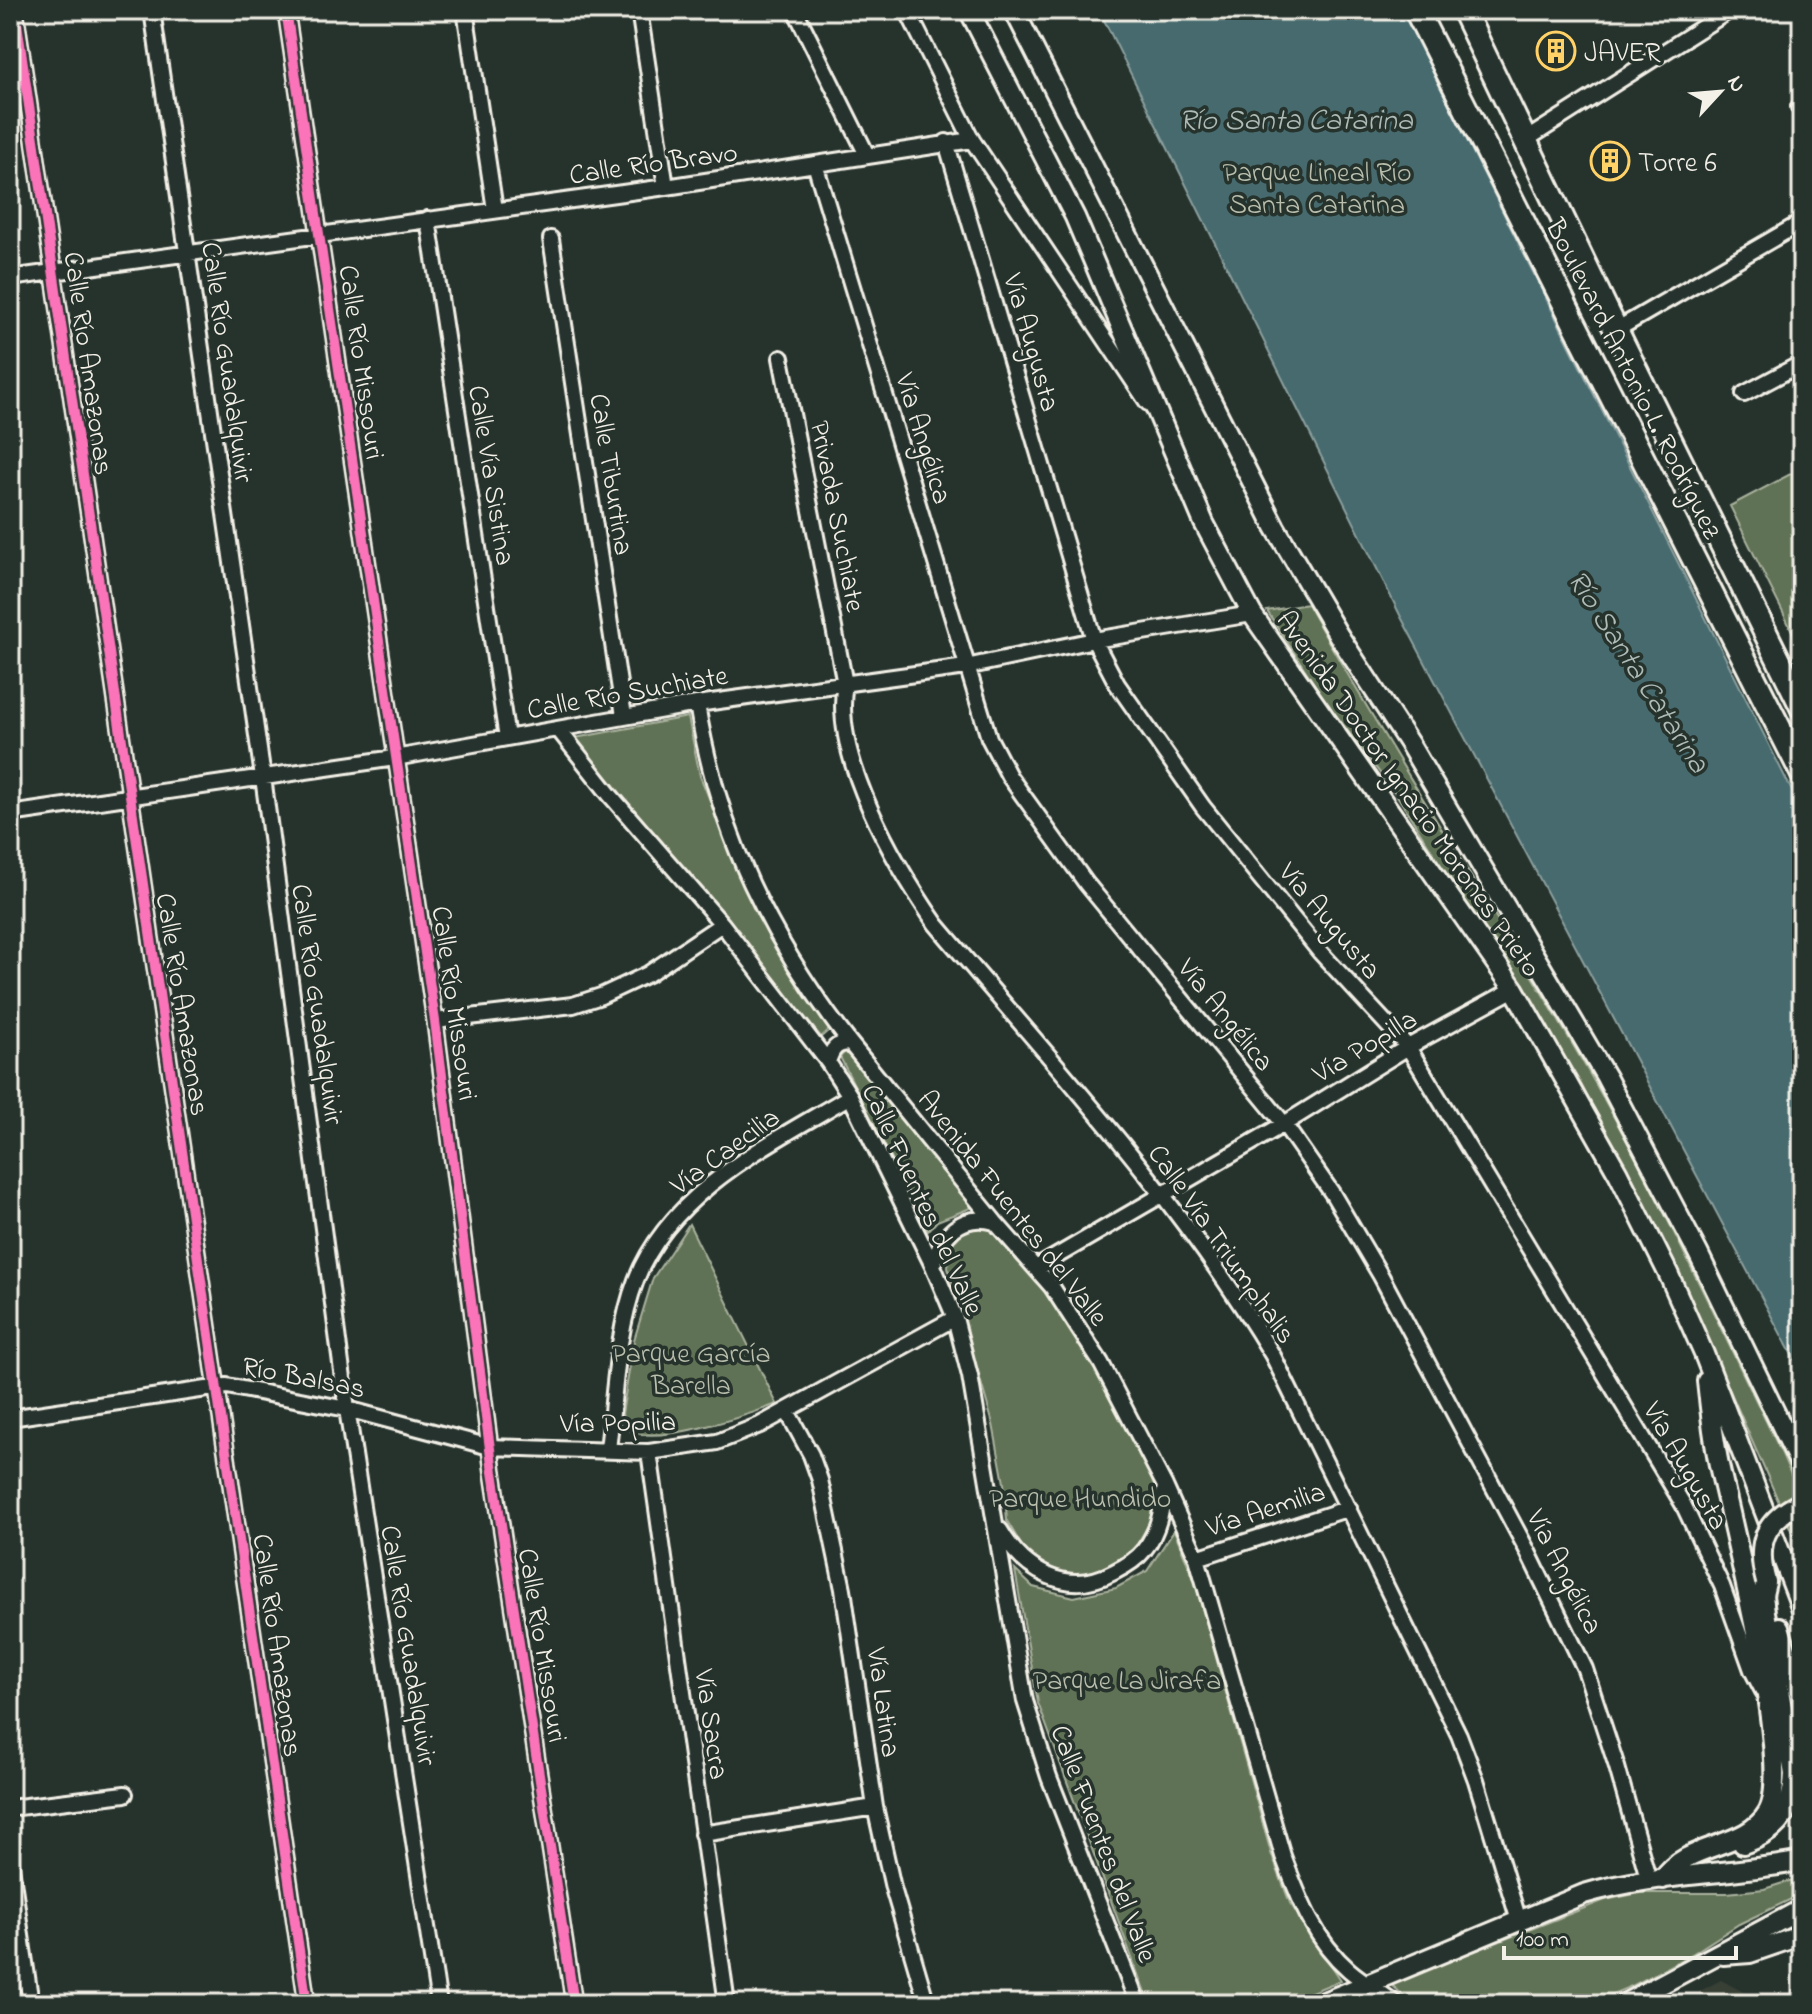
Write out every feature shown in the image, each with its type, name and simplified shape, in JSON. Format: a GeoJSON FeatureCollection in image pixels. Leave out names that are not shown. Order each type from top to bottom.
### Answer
{"type":"FeatureCollection","features":[{"type":"Feature","properties":{"kind":"highway","name":"Boulevard Antonio L. Rodríguez"},"geometry":{"type":"LineString","coordinates":[[1416,10],[1802,773]]}},
{"type":"Feature","properties":{"kind":"highway","name":"Boulevard Antonio L. Rodríguez"},"geometry":{"type":"LineString","coordinates":[[1463,10],[1524,141],[1802,707]]}},
{"type":"Feature","properties":{"kind":"main road","name":"Avenida Doctor Ignacio Morones Prieto"},"geometry":{"type":"LineString","coordinates":[[969,10],[1075,217],[1204,523],[1252,614],[1514,989],[1618,1173],[1704,1354],[1802,1609]]}},
{"type":"Feature","properties":{"kind":"main road","name":"Avenida Doctor Ignacio Morones Prieto"},"geometry":{"type":"LineString","coordinates":[[1014,10],[1275,527],[1339,636],[1410,745],[1606,1077],[1698,1253],[1802,1468]]}},
{"type":"Feature","properties":{"kind":"main road"},"geometry":{"type":"LineString","coordinates":[[1656,1880],[1675,1862],[1753,1828],[1770,1810],[1775,1782],[1766,1694],[1735,1530],[1719,1464],[1704,1354]]}},
{"type":"Feature","properties":{"kind":"main road"},"geometry":{"type":"LineString","coordinates":[[1802,1502],[1775,1518],[1761,1550],[1766,1582],[1802,1702]]}},
{"type":"Feature","properties":{"kind":"main road"},"geometry":{"type":"LineString","coordinates":[[1790,1580],[1802,1599]]}},
{"type":"Feature","properties":{"kind":"main road"},"geometry":{"type":"LineString","coordinates":[[1701,1851],[1731,1848],[1759,1838],[1772,1830],[1788,1807],[1794,1774],[1765,1612],[1763,1595],[1766,1582]]}},
{"type":"Feature","properties":{"kind":"main road"},"geometry":{"type":"LineString","coordinates":[[1319,2004],[1584,1894],[1614,1885],[1802,1861]]}},
{"type":"Feature","properties":{"kind":"main road"},"geometry":{"type":"LineString","coordinates":[[1624,2004],[1802,1909]]}},
{"type":"Feature","properties":{"kind":"main road"},"geometry":{"type":"LineString","coordinates":[[1720,1955],[1750,1953],[1802,1935]]}},
{"type":"Feature","properties":{"kind":"street","name":"Calle Río Amazonas"},"geometry":{"type":"LineString","coordinates":[[15,10],[307,2004]]}},
{"type":"Feature","properties":{"kind":"street","name":"Calle Río Guadalquivir"},"geometry":{"type":"LineString","coordinates":[[152,10],[263,777],[347,1409],[439,2004]]}},
{"type":"Feature","properties":{"kind":"street","name":"Calle Río Missouri"},"geometry":{"type":"LineString","coordinates":[[286,10],[435,1021],[490,1447],[574,2004]]}},
{"type":"Feature","properties":{"kind":"street"},"geometry":{"type":"LineString","coordinates":[[465,10],[495,210]]}},
{"type":"Feature","properties":{"kind":"street"},"geometry":{"type":"LineString","coordinates":[[639,10],[666,187]]}},
{"type":"Feature","properties":{"kind":"street"},"geometry":{"type":"LineString","coordinates":[[795,10],[867,155]]}},
{"type":"Feature","properties":{"kind":"street"},"geometry":{"type":"LineString","coordinates":[[907,10],[972,140],[1157,417]]}},
{"type":"Feature","properties":{"kind":"street"},"geometry":{"type":"LineString","coordinates":[[1524,141],[1730,10]]}},
{"type":"Feature","properties":{"kind":"street","name":"Calle Río Bravo"},"geometry":{"type":"LineString","coordinates":[[10,278],[666,187],[972,140]]}},
{"type":"Feature","properties":{"kind":"street","name":"Vía Augusta"},"geometry":{"type":"LineString","coordinates":[[946,142],[1094,640],[1117,684],[1203,807],[1320,952],[1408,1047],[1683,1504],[1722,1586],[1752,1670],[1766,1694]]}},
{"type":"Feature","properties":{"kind":"street","name":"Vía Angélica"},"geometry":{"type":"LineString","coordinates":[[815,164],[989,738],[1009,776],[1086,883],[1284,1124],[1332,1193],[1381,1276],[1585,1669],[1656,1880]]}},
{"type":"Feature","properties":{"kind":"street","name":"Calle Vía Sistina"},"geometry":{"type":"LineString","coordinates":[[428,219],[507,738]]}},
{"type":"Feature","properties":{"kind":"street"},"geometry":{"type":"LineString","coordinates":[[1616,330],[1802,222]]}},
{"type":"Feature","properties":{"kind":"street","name":"Calle Tiburtina"},"geometry":{"type":"LineString","coordinates":[[551,239],[624,716]]}},
{"type":"Feature","properties":{"kind":"street","name":"Privada Suchiate"},"geometry":{"type":"LineString","coordinates":[[781,358],[845,684]]}},
{"type":"Feature","properties":{"kind":"street"},"geometry":{"type":"LineString","coordinates":[[1744,394],[1802,363]]}},
{"type":"Feature","properties":{"kind":"street","name":"Calle Río Suchiate"},"geometry":{"type":"LineString","coordinates":[[10,814],[395,758],[697,704],[966,667],[1094,640],[1252,614]]}},
{"type":"Feature","properties":{"kind":"street","name":"Calle Vía Triumphalis"},"geometry":{"type":"LineString","coordinates":[[845,684],[841,703],[856,771],[908,884],[936,924],[1162,1194],[1259,1333],[1349,1508],[1459,1735],[1519,1921]]}},
{"type":"Feature","properties":{"kind":"street","name":"Avenida Fuentes del Valle"},"geometry":{"type":"LineString","coordinates":[[697,704],[718,801],[744,869],[789,955],[824,1010],[850,1043],[1066,1306],[1101,1363],[1165,1486],[1197,1558],[1283,1856],[1301,1904],[1330,1951],[1350,1971],[1396,2004]]}},
{"type":"Feature","properties":{"kind":"street","name":"Calle Fuentes del Valle"},"geometry":{"type":"LineString","coordinates":[[558,729],[610,795],[722,924],[828,1062],[850,1096],[933,1266],[955,1318],[970,1376],[1025,1701],[1049,1777],[1138,2004]]}},
{"type":"Feature","properties":{"kind":"street"},"geometry":{"type":"LineString","coordinates":[[435,1021],[573,1005],[601,996],[648,974],[722,924]]}},
{"type":"Feature","properties":{"kind":"street","name":"Vía Popilla"},"geometry":{"type":"LineString","coordinates":[[1036,1268],[1284,1124],[1408,1047],[1514,989]]}},
{"type":"Feature","properties":{"kind":"street"},"geometry":{"type":"LineString","coordinates":[[828,1062],[836,1046],[850,1043]]}},
{"type":"Feature","properties":{"kind":"street","name":"Vía Caecilia"},"geometry":{"type":"LineString","coordinates":[[608,1449],[627,1309],[649,1253],[666,1229],[694,1200],[726,1174],[850,1096]]}},
{"type":"Feature","properties":{"kind":"street"},"geometry":{"type":"LineString","coordinates":[[933,1266],[937,1249],[949,1231],[972,1219],[995,1222]]}},
{"type":"Feature","properties":{"kind":"street","name":"Vía Popilia"},"geometry":{"type":"LineString","coordinates":[[490,1447],[649,1452],[717,1442],[787,1411],[955,1318]]}},
{"type":"Feature","properties":{"kind":"street","name":"Río Balsas"},"geometry":{"type":"LineString","coordinates":[[10,1418],[227,1386],[347,1409],[490,1447]]}},
{"type":"Feature","properties":{"kind":"street","name":"Vía Latina"},"geometry":{"type":"LineString","coordinates":[[787,1411],[811,1455],[820,1480],[843,1589],[875,1807],[893,1888],[927,2004]]}},
{"type":"Feature","properties":{"kind":"street","name":"Vía Sacra"},"geometry":{"type":"LineString","coordinates":[[649,1452],[727,2004]]}},
{"type":"Feature","properties":{"kind":"street"},"geometry":{"type":"LineString","coordinates":[[996,1523],[1011,1549],[1028,1565],[1051,1579],[1073,1583],[1092,1581],[1125,1566],[1144,1551],[1161,1514],[1165,1486]]}},
{"type":"Feature","properties":{"kind":"street","name":"Vía Aemilia"},"geometry":{"type":"LineString","coordinates":[[1197,1558],[1349,1508]]}},
{"type":"Feature","properties":{"kind":"street"},"geometry":{"type":"LineString","coordinates":[[10,1808],[125,1794]]}},
{"type":"Feature","properties":{"kind":"street"},"geometry":{"type":"LineString","coordinates":[[702,1834],[875,1807]]}},
{"type":"Feature","properties":{"kind":"street"},"geometry":{"type":"LineString","coordinates":[[10,1860],[31,2004]]}},
{"type":"Feature","properties":{"kind":"shaded area"},"geometry":{"type":"Polygon","coordinates":[[[1721,1980],[1766,2004],[1692,2004],[1700,1991],[1721,1980]]]}},
{"type":"Feature","properties":{"kind":"green space"},"geometry":{"type":"Polygon","coordinates":[[[1802,468],[1802,651],[1730,506],[1802,468]]]}},
{"type":"Feature","properties":{"kind":"green space"},"geometry":{"type":"Polygon","coordinates":[[[1307,604],[1591,1076],[1642,1169],[1802,1500],[1802,1555],[1695,1311],[1581,1084],[1517,978],[1396,794],[1328,705],[1267,611],[1307,604]]]}},
{"type":"Feature","properties":{"kind":"green space"},"geometry":{"type":"Polygon","coordinates":[[[688,717],[700,776],[749,896],[829,1030],[821,1037],[575,738],[688,717]]]}},
{"type":"Feature","properties":{"kind":"green space"},"geometry":{"type":"Polygon","coordinates":[[[846,1051],[973,1207],[937,1221],[928,1231],[840,1057],[846,1051]]]}},
{"type":"Feature","properties":{"kind":"green space","name":"Parque García Barella"},"geometry":{"type":"Polygon","coordinates":[[[689,1224],[777,1404],[700,1428],[656,1435],[639,1434],[627,1429],[622,1414],[634,1340],[653,1278],[689,1224]]]}},
{"type":"Feature","properties":{"kind":"green space","name":"Parque Hundido"},"geometry":{"type":"Polygon","coordinates":[[[975,1224],[996,1232],[1062,1307],[1131,1431],[1154,1485],[1155,1514],[1130,1556],[1090,1575],[1055,1571],[1025,1551],[1007,1521],[1004,1483],[993,1424],[948,1268],[950,1241],[959,1231],[975,1224]]]}},
{"type":"Feature","properties":{"kind":"green space","name":"Parque La Jirafa"},"geometry":{"type":"Polygon","coordinates":[[[1174,1530],[1194,1579],[1271,1853],[1290,1903],[1341,1980],[1282,2004],[1149,2004],[1038,1703],[1015,1570],[1033,1587],[1074,1597],[1116,1588],[1147,1571],[1174,1530]]]}},
{"type":"Feature","properties":{"kind":"green space"},"geometry":{"type":"Polygon","coordinates":[[[1802,1877],[1802,1894],[1739,1924],[1634,1985],[1589,2004],[1412,2004],[1391,1984],[1605,1900],[1640,1893],[1727,1893],[1764,1889],[1802,1877]]]}},
{"type":"Feature","properties":{"kind":"water","name":"Río Santa Catarina"},"geometry":{"type":"Polygon","coordinates":[[[1099,10],[1402,10],[1802,811],[1802,1374],[1401,617],[1099,10]]]}},
{"type":"Feature","properties":{"kind":"cycle path"},"geometry":{"type":"LineString","coordinates":[[15,10],[307,2004]]}},
{"type":"Feature","properties":{"kind":"cycle path"},"geometry":{"type":"LineString","coordinates":[[286,10],[435,1021],[493,1472],[574,2004]]}},
{"type":"Feature","properties":{"kind":"place","name":"JAVER"},"geometry":{"type":"Point","coordinates":[1556,51]}},
{"type":"Feature","properties":{"kind":"place","name":"Torre 6"},"geometry":{"type":"Point","coordinates":[1610,161]}},
{"type":"Feature","properties":{"kind":"park label","name":"Parque Lineal Río Santa Catarina"},"geometry":{"type":"Point","coordinates":[1317,187]}}]}
